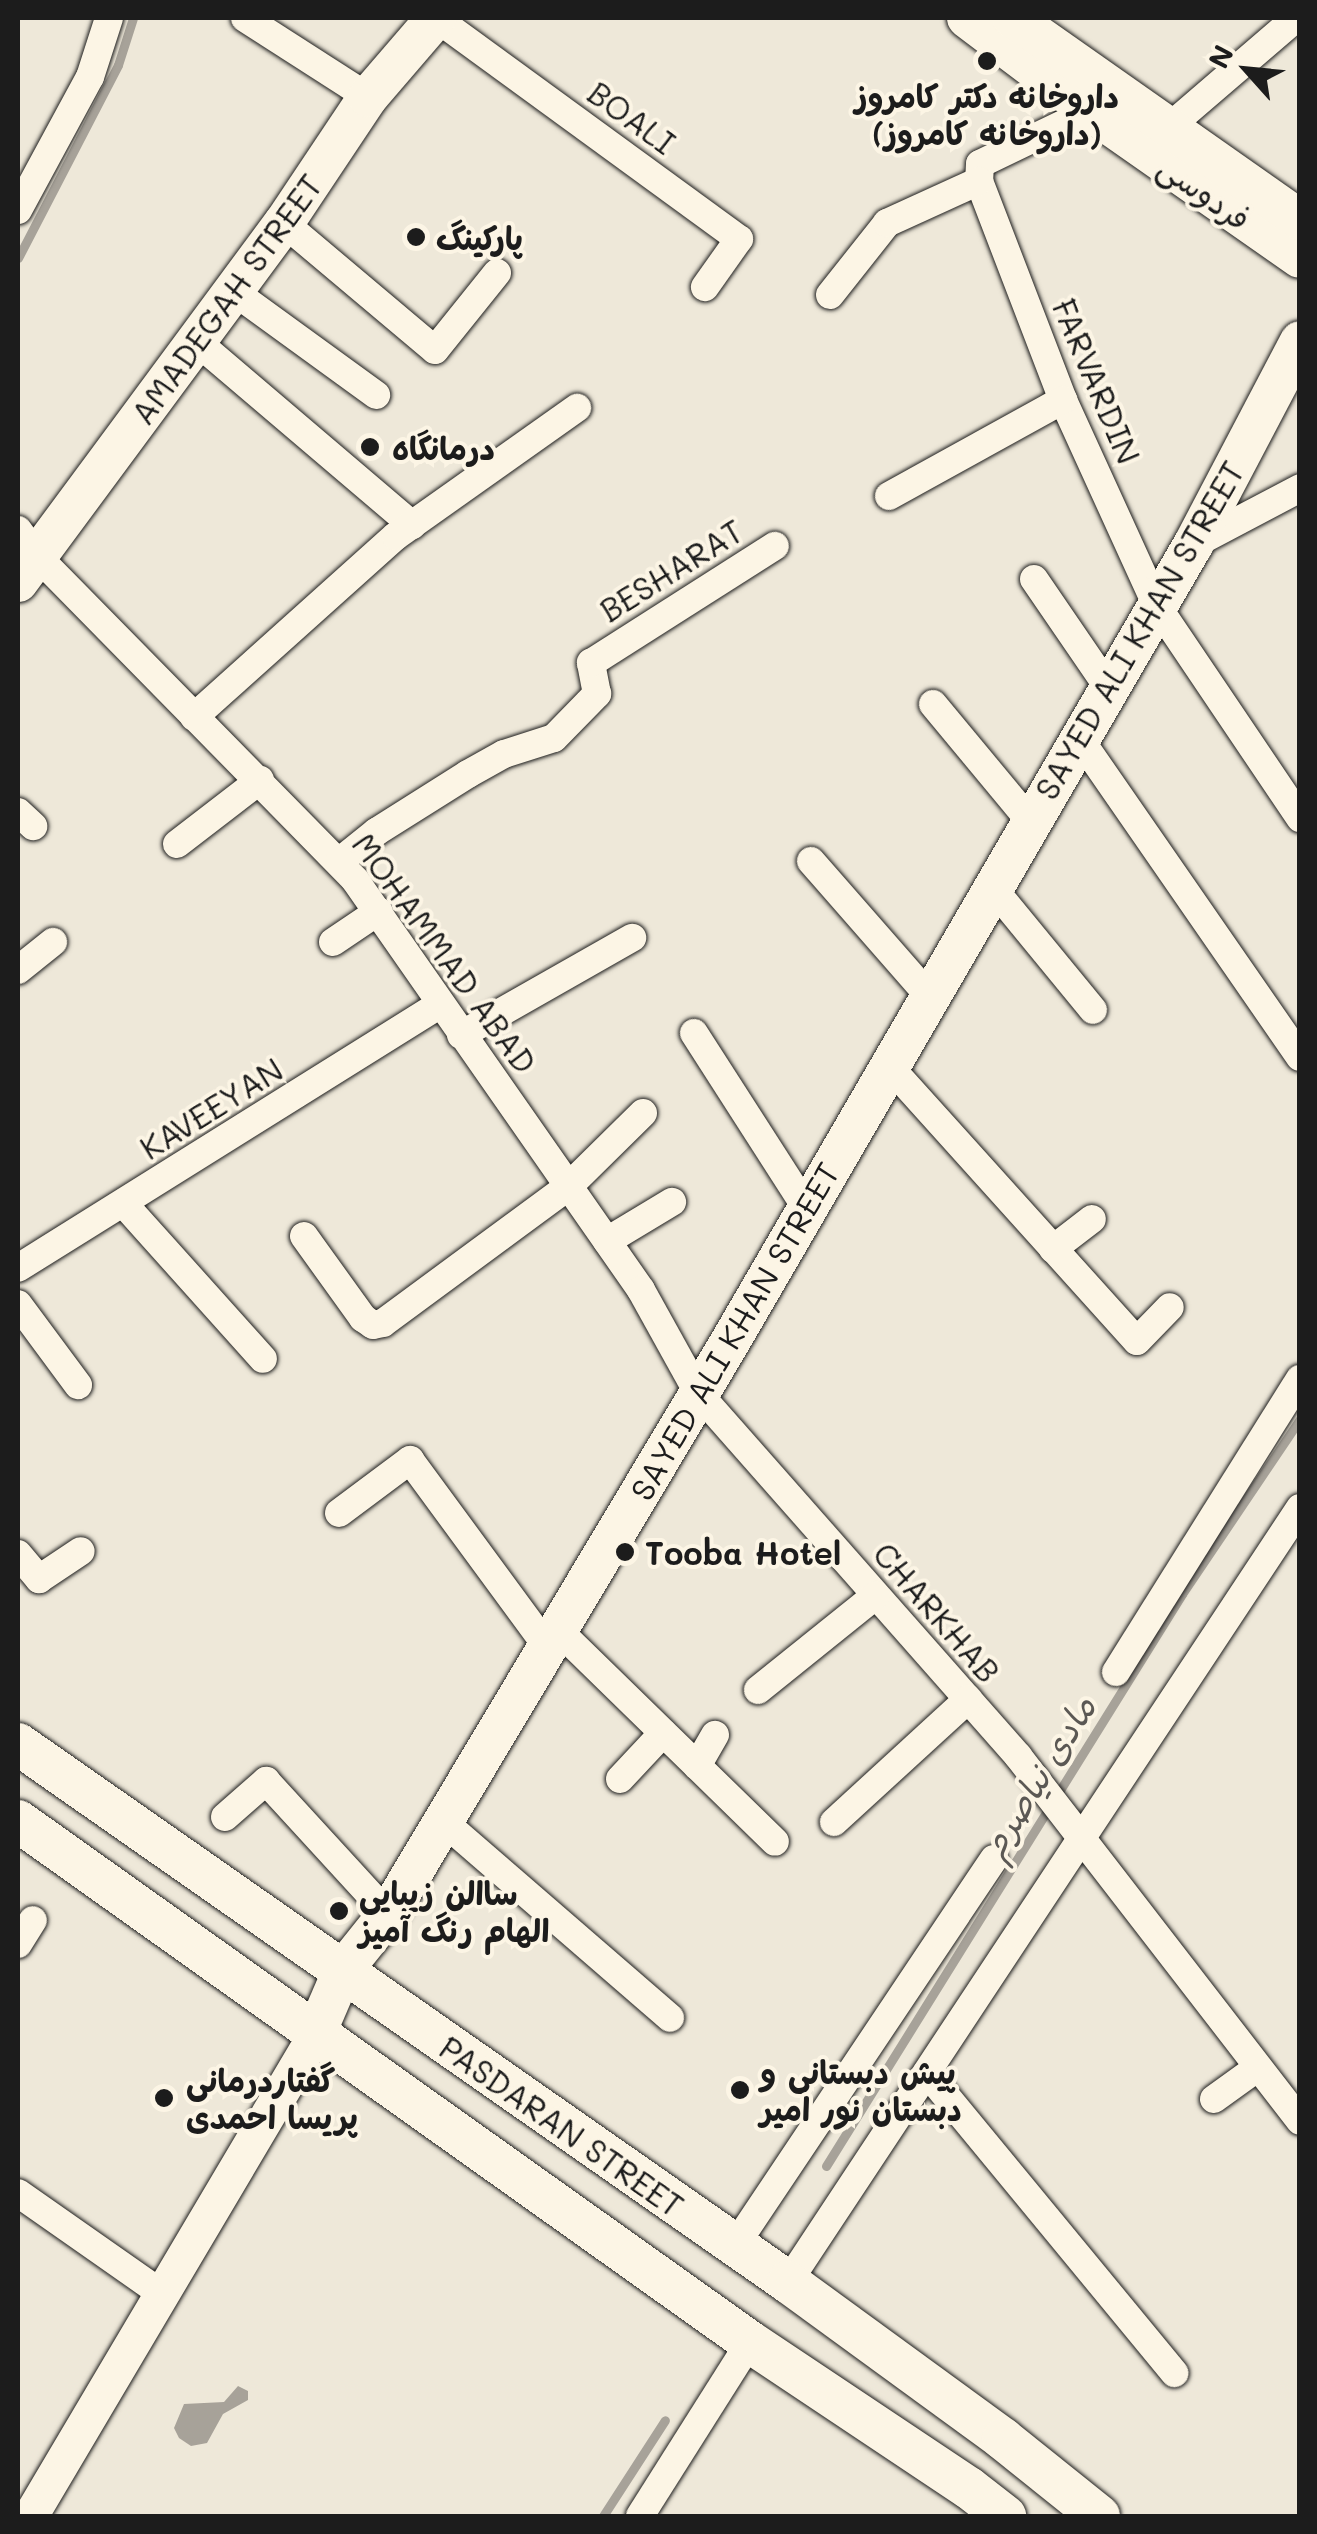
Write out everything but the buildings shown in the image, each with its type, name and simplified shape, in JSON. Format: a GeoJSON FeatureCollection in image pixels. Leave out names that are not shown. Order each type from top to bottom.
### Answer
{"type":"FeatureCollection","features":[{"type":"Feature","properties":{"kind":"main road","name":"AMADEGAH STREET"},"geometry":{"type":"LineString","coordinates":[[24,556],[234,291],[368,97],[436,18]]}},
{"type":"Feature","properties":{"kind":"main road","name":"فردوسی"},"geometry":{"type":"LineString","coordinates":[[967,18],[1090,111],[1300,258]]}},
{"type":"Feature","properties":{"kind":"main road"},"geometry":{"type":"LineString","coordinates":[[1014,18],[1300,220]]}},
{"type":"Feature","properties":{"kind":"main road","name":"SAYED ALI KHAN STREET"},"geometry":{"type":"LineString","coordinates":[[316,2033],[344,1970],[388,1914],[444,1822],[1193,545],[1300,341]]}},
{"type":"Feature","properties":{"kind":"main road","name":"PASDARAN STREET"},"geometry":{"type":"LineString","coordinates":[[18,1744],[788,2282],[1003,2440],[1099,2516]]}},
{"type":"Feature","properties":{"kind":"main road","name":"PASDARAN STREET"},"geometry":{"type":"LineString","coordinates":[[18,1821],[750,2342],[970,2488],[1005,2516]]}},
{"type":"Feature","properties":{"kind":"main road"},"geometry":{"type":"LineString","coordinates":[[245,1982],[284,1982],[296,1970],[302,1954],[271,1920]]}},
{"type":"Feature","properties":{"kind":"street"},"geometry":{"type":"LineString","coordinates":[[18,210],[90,76],[109,18]]}},
{"type":"Feature","properties":{"kind":"street"},"geometry":{"type":"LineString","coordinates":[[246,18],[368,97]]}},
{"type":"Feature","properties":{"kind":"street","name":"BOALI"},"geometry":{"type":"LineString","coordinates":[[436,18],[738,239],[704,287]]}},
{"type":"Feature","properties":{"kind":"street"},"geometry":{"type":"LineString","coordinates":[[1168,128],[1296,18]]}},
{"type":"Feature","properties":{"kind":"street"},"geometry":{"type":"LineString","coordinates":[[830,296],[887,224],[979,180],[980,164],[1090,111]]}},
{"type":"Feature","properties":{"kind":"street","name":"FARVARDIN"},"geometry":{"type":"LineString","coordinates":[[979,180],[1063,400],[1157,606],[1300,818]]}},
{"type":"Feature","properties":{"kind":"street"},"geometry":{"type":"LineString","coordinates":[[284,223],[436,350],[497,273]]}},
{"type":"Feature","properties":{"kind":"street"},"geometry":{"type":"LineString","coordinates":[[234,291],[376,395]]}},
{"type":"Feature","properties":{"kind":"street"},"geometry":{"type":"LineString","coordinates":[[196,341],[412,525]]}},
{"type":"Feature","properties":{"kind":"street"},"geometry":{"type":"LineString","coordinates":[[888,496],[1063,400]]}},
{"type":"Feature","properties":{"kind":"street"},"geometry":{"type":"LineString","coordinates":[[194,718],[412,525],[578,408]]}},
{"type":"Feature","properties":{"kind":"street"},"geometry":{"type":"LineString","coordinates":[[1193,545],[1300,488]]}},
{"type":"Feature","properties":{"kind":"street","name":"BESHARAT"},"geometry":{"type":"LineString","coordinates":[[339,862],[376,832],[468,774],[504,754],[554,738],[597,694],[591,663],[775,546]]}},
{"type":"Feature","properties":{"kind":"street","name":"MOHAMMAD ABAD"},"geometry":{"type":"LineString","coordinates":[[24,556],[260,780],[380,911],[440,1004],[642,1290],[698,1393]]}},
{"type":"Feature","properties":{"kind":"street"},"geometry":{"type":"LineString","coordinates":[[1034,579],[1108,687]]}},
{"type":"Feature","properties":{"kind":"street"},"geometry":{"type":"LineString","coordinates":[[934,704],[1030,820]]}},
{"type":"Feature","properties":{"kind":"street"},"geometry":{"type":"LineString","coordinates":[[1078,738],[1300,1058]]}},
{"type":"Feature","properties":{"kind":"street"},"geometry":{"type":"LineString","coordinates":[[178,844],[260,780]]}},
{"type":"Feature","properties":{"kind":"street"},"geometry":{"type":"LineString","coordinates":[[811,861],[929,996]]}},
{"type":"Feature","properties":{"kind":"street"},"geometry":{"type":"LineString","coordinates":[[992,887],[1093,1010]]}},
{"type":"Feature","properties":{"kind":"street"},"geometry":{"type":"LineString","coordinates":[[332,942],[380,911]]}},
{"type":"Feature","properties":{"kind":"street"},"geometry":{"type":"LineString","coordinates":[[461,1034],[632,938]]}},
{"type":"Feature","properties":{"kind":"street"},"geometry":{"type":"LineString","coordinates":[[18,970],[53,942]]}},
{"type":"Feature","properties":{"kind":"street","name":"KAVEEYAN"},"geometry":{"type":"LineString","coordinates":[[18,1268],[440,1004]]}},
{"type":"Feature","properties":{"kind":"street"},"geometry":{"type":"LineString","coordinates":[[694,1032],[807,1208]]}},
{"type":"Feature","properties":{"kind":"street"},"geometry":{"type":"LineString","coordinates":[[889,1066],[1137,1342],[1170,1307]]}},
{"type":"Feature","properties":{"kind":"street"},"geometry":{"type":"LineString","coordinates":[[304,1236],[363,1318],[373,1324],[382,1322],[569,1186],[643,1113]]}},
{"type":"Feature","properties":{"kind":"street"},"geometry":{"type":"LineString","coordinates":[[607,1241],[672,1202]]}},
{"type":"Feature","properties":{"kind":"street"},"geometry":{"type":"LineString","coordinates":[[124,1204],[263,1359]]}},
{"type":"Feature","properties":{"kind":"street"},"geometry":{"type":"LineString","coordinates":[[1054,1249],[1092,1218]]}},
{"type":"Feature","properties":{"kind":"street"},"geometry":{"type":"LineString","coordinates":[[18,1304],[78,1385]]}},
{"type":"Feature","properties":{"kind":"street"},"geometry":{"type":"LineString","coordinates":[[1116,1672],[1300,1379]]}},
{"type":"Feature","properties":{"kind":"street","name":"CHARKHAB"},"geometry":{"type":"LineString","coordinates":[[698,1393],[1018,1756],[1257,2068],[1291,2090],[1300,2121]]}},
{"type":"Feature","properties":{"kind":"street"},"geometry":{"type":"LineString","coordinates":[[339,1513],[410,1460],[553,1639],[663,1733],[775,1842]]}},
{"type":"Feature","properties":{"kind":"street"},"geometry":{"type":"LineString","coordinates":[[788,2282],[1081,1835],[1295,1530]]}},
{"type":"Feature","properties":{"kind":"street"},"geometry":{"type":"LineString","coordinates":[[18,1554],[39,1579],[82,1551]]}},
{"type":"Feature","properties":{"kind":"street"},"geometry":{"type":"LineString","coordinates":[[758,1690],[876,1595]]}},
{"type":"Feature","properties":{"kind":"street"},"geometry":{"type":"LineString","coordinates":[[834,1822],[968,1698]]}},
{"type":"Feature","properties":{"kind":"street"},"geometry":{"type":"LineString","coordinates":[[620,1779],[663,1733]]}},
{"type":"Feature","properties":{"kind":"street"},"geometry":{"type":"LineString","coordinates":[[697,1766],[715,1735]]}},
{"type":"Feature","properties":{"kind":"street"},"geometry":{"type":"LineString","coordinates":[[225,1817],[274,1773],[388,1914]]}},
{"type":"Feature","properties":{"kind":"street"},"geometry":{"type":"LineString","coordinates":[[444,1822],[670,2018]]}},
{"type":"Feature","properties":{"kind":"street"},"geometry":{"type":"LineString","coordinates":[[734,2247],[994,1860]]}},
{"type":"Feature","properties":{"kind":"street","name":"SAYED ALI KHAN STREET"},"geometry":{"type":"LineString","coordinates":[[30,2516],[316,2033]]}},
{"type":"Feature","properties":{"kind":"street"},"geometry":{"type":"LineString","coordinates":[[1214,2099],[1257,2068]]}},
{"type":"Feature","properties":{"kind":"street"},"geometry":{"type":"LineString","coordinates":[[927,2073],[1174,2373]]}},
{"type":"Feature","properties":{"kind":"street"},"geometry":{"type":"LineString","coordinates":[[18,2193],[162,2294]]}},
{"type":"Feature","properties":{"kind":"street"},"geometry":{"type":"LineString","coordinates":[[640,2516],[750,2342]]}},
{"type":"Feature","properties":{"kind":"shaded area"},"geometry":{"type":"Polygon","coordinates":[[[238,2386],[248,2391],[248,2400],[223,2414],[207,2443],[191,2446],[179,2438],[174,2428],[184,2404],[224,2402],[238,2386]]]}},
{"type":"Feature","properties":{"kind":"waterway"},"geometry":{"type":"LineString","coordinates":[[18,258],[118,65],[133,18]]}},
{"type":"Feature","properties":{"kind":"waterway","name":"مادی نیاصرم"},"geometry":{"type":"LineString","coordinates":[[826,2166],[1182,1594],[1300,1419]]}},
{"type":"Feature","properties":{"kind":"waterway","name":"مادی نیاصرم"},"geometry":{"type":"LineString","coordinates":[[603,2516],[665,2420]]}},
{"type":"Feature","properties":{"kind":"place","name":"داروخانه دکتر کامروز (داروخانه کامروز)"},"geometry":{"type":"Point","coordinates":[987,61]}},
{"type":"Feature","properties":{"kind":"place","name":"پارکینگ"},"geometry":{"type":"Point","coordinates":[416,237]}},
{"type":"Feature","properties":{"kind":"place","name":"درمانگاه"},"geometry":{"type":"Point","coordinates":[370,447]}},
{"type":"Feature","properties":{"kind":"place","name":"Tooba Hotel"},"geometry":{"type":"Point","coordinates":[625,1552]}},
{"type":"Feature","properties":{"kind":"place","name":"ساالن زیبایی الهام رنگ آمیز"},"geometry":{"type":"Point","coordinates":[339,1911]}},
{"type":"Feature","properties":{"kind":"place","name":"پیش دبستانی و دبستان نور امیر"},"geometry":{"type":"Point","coordinates":[740,2090]}},
{"type":"Feature","properties":{"kind":"place","name":"گفتاردرمانی پریسا احمدی"},"geometry":{"type":"Point","coordinates":[164,2098]}}]}
